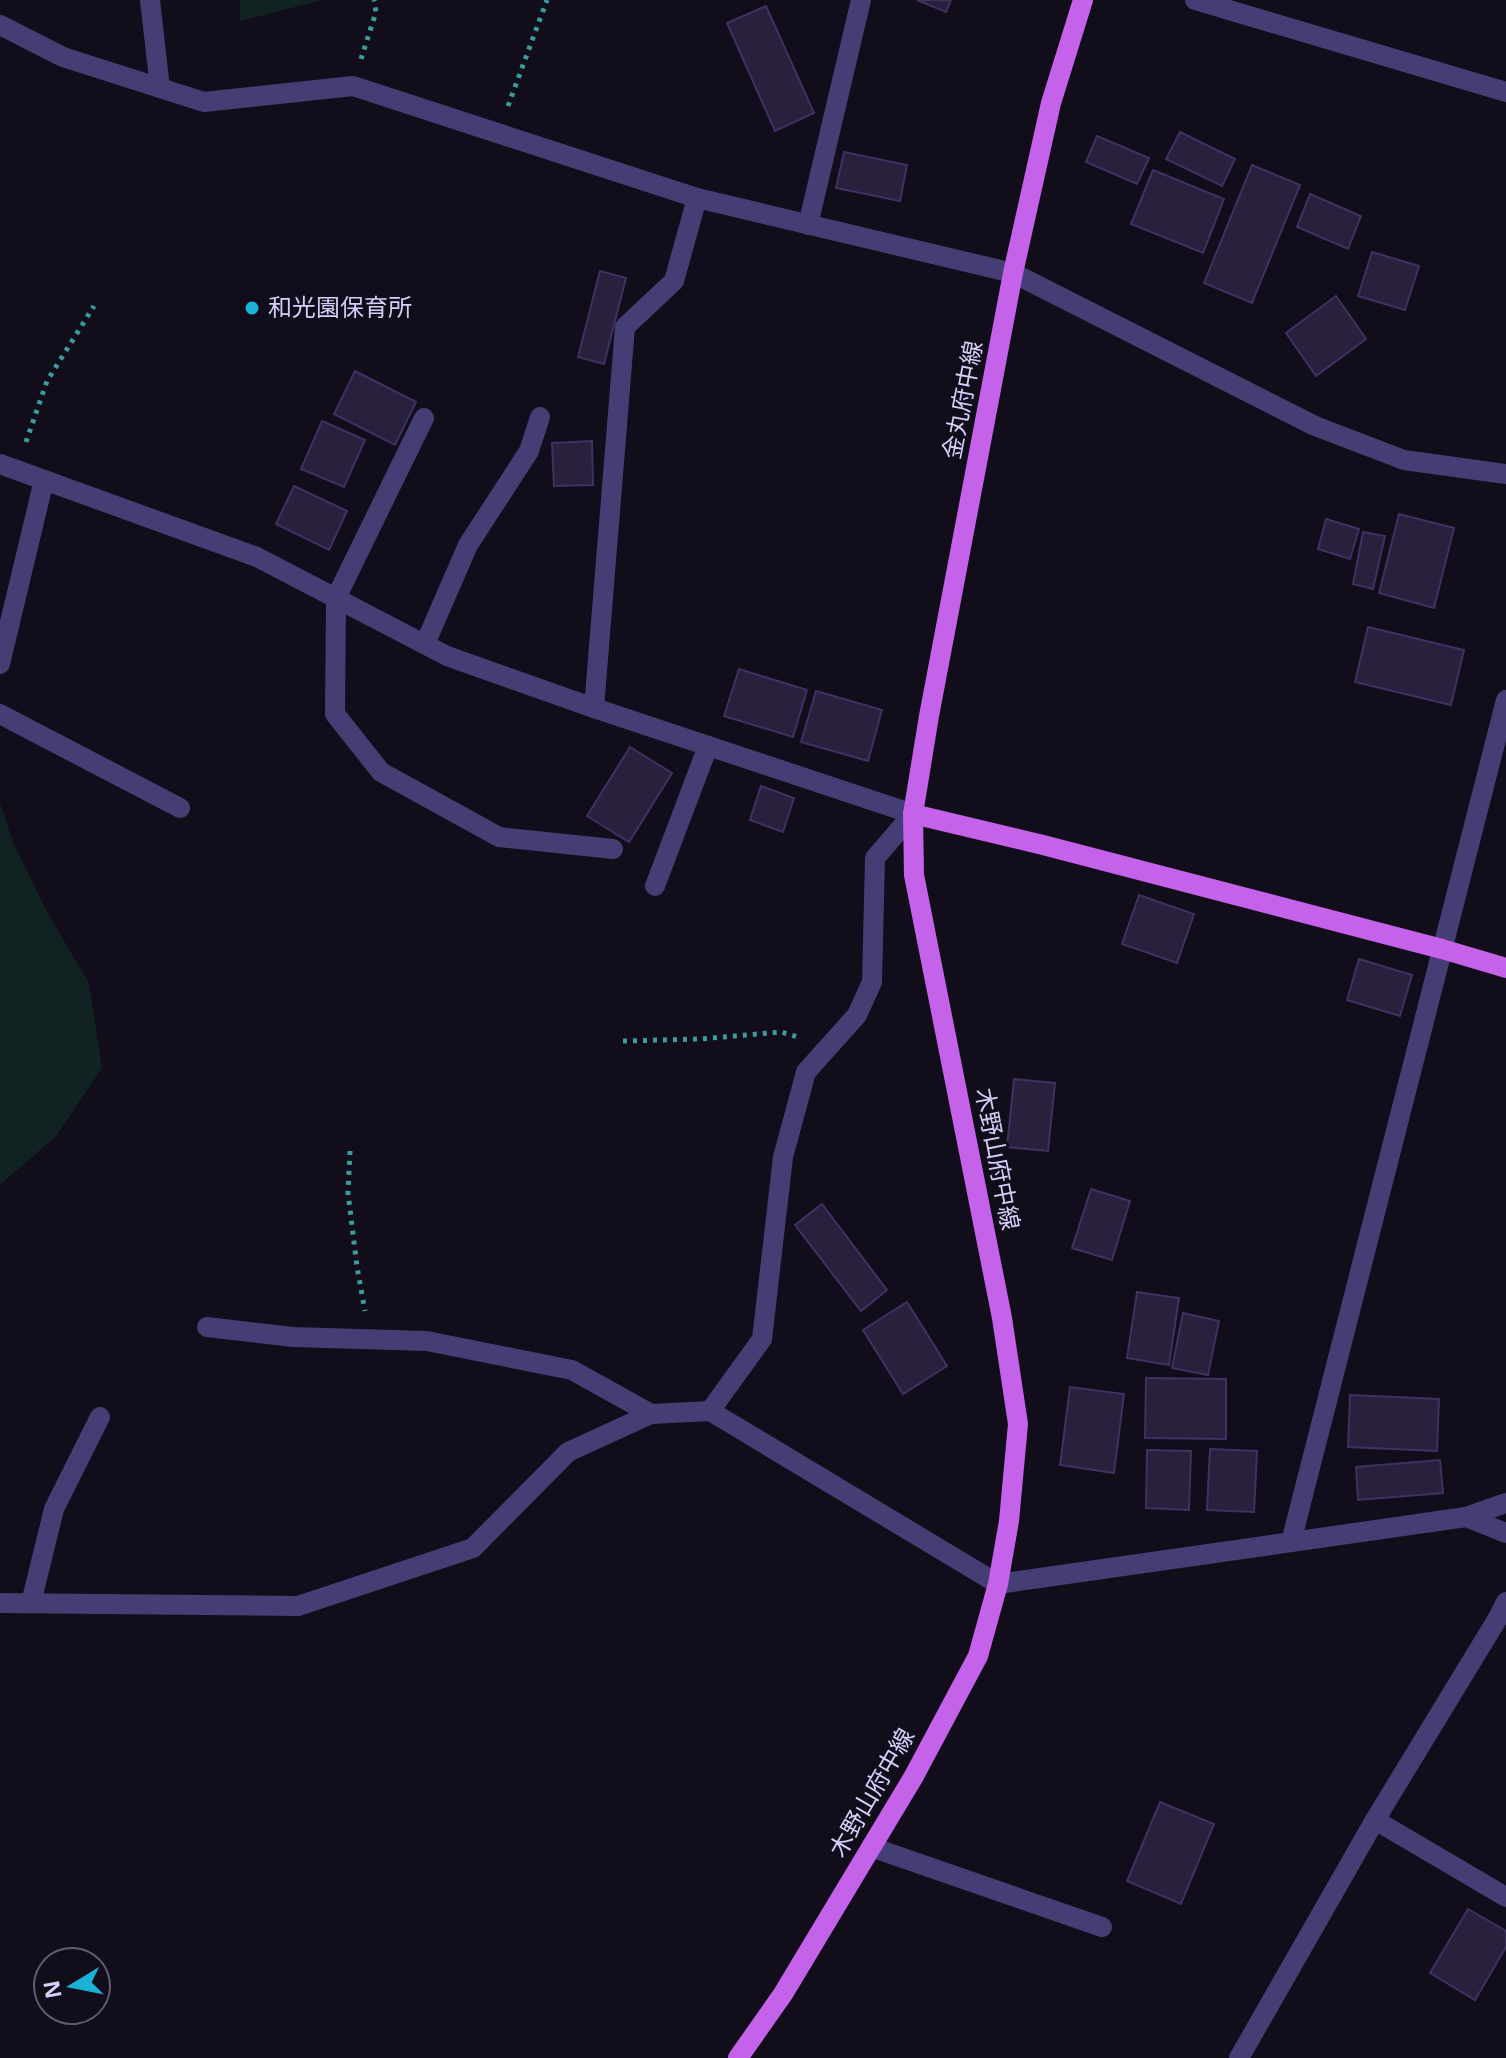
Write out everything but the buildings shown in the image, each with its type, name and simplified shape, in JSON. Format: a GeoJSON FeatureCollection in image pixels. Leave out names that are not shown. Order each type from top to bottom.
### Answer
{"type":"FeatureCollection","features":[{"type":"Feature","properties":{"kind":"main road","name":"金丸府中線"},"geometry":{"type":"LineString","coordinates":[[913,814],[1013,273],[1051,103],[1083,0]]}},
{"type":"Feature","properties":{"kind":"main road"},"geometry":{"type":"LineString","coordinates":[[913,814],[1043,845],[1506,968]]}},
{"type":"Feature","properties":{"kind":"main road","name":"木野山府中線"},"geometry":{"type":"LineString","coordinates":[[738,2058],[783,1994],[914,1776],[978,1656],[998,1584],[1009,1521],[1018,1424],[1002,1318],[914,875],[913,814]]}},
{"type":"Feature","properties":{"kind":"street"},"geometry":{"type":"LineString","coordinates":[[150,0],[160,88]]}},
{"type":"Feature","properties":{"kind":"street"},"geometry":{"type":"LineString","coordinates":[[808,225],[861,0]]}},
{"type":"Feature","properties":{"kind":"street"},"geometry":{"type":"LineString","coordinates":[[1195,0],[1506,92]]}},
{"type":"Feature","properties":{"kind":"street"},"geometry":{"type":"LineString","coordinates":[[0,25],[63,57],[204,102],[353,86],[697,198],[1013,273],[1315,426],[1404,460],[1506,474]]}},
{"type":"Feature","properties":{"kind":"street"},"geometry":{"type":"LineString","coordinates":[[594,708],[625,327],[674,281],[697,198]]}},
{"type":"Feature","properties":{"kind":"street"},"geometry":{"type":"LineString","coordinates":[[425,644],[468,545],[529,451],[540,417]]}},
{"type":"Feature","properties":{"kind":"street"},"geometry":{"type":"LineString","coordinates":[[424,418],[336,598],[335,714],[381,772],[499,837],[613,849]]}},
{"type":"Feature","properties":{"kind":"street"},"geometry":{"type":"LineString","coordinates":[[8,467],[257,557],[447,656],[913,814],[875,858],[872,982],[857,1015],[806,1072],[783,1157],[762,1339],[710,1411]]}},
{"type":"Feature","properties":{"kind":"street"},"geometry":{"type":"LineString","coordinates":[[0,664],[44,480]]}},
{"type":"Feature","properties":{"kind":"street"},"geometry":{"type":"LineString","coordinates":[[1291,1542],[1506,700]]}},
{"type":"Feature","properties":{"kind":"street"},"geometry":{"type":"LineString","coordinates":[[0,714],[180,808]]}},
{"type":"Feature","properties":{"kind":"street"},"geometry":{"type":"LineString","coordinates":[[655,886],[708,746]]}},
{"type":"Feature","properties":{"kind":"street"},"geometry":{"type":"LineString","coordinates":[[207,1327],[293,1337],[427,1341],[572,1370],[651,1414]]}},
{"type":"Feature","properties":{"kind":"street"},"geometry":{"type":"LineString","coordinates":[[0,1603],[298,1606],[473,1548],[568,1452],[651,1414],[710,1411],[998,1584],[1466,1517],[1506,1503]]}},
{"type":"Feature","properties":{"kind":"street"},"geometry":{"type":"LineString","coordinates":[[31,1603],[54,1509],[100,1417]]}},
{"type":"Feature","properties":{"kind":"street"},"geometry":{"type":"LineString","coordinates":[[1466,1517],[1506,1533]]}},
{"type":"Feature","properties":{"kind":"street"},"geometry":{"type":"LineString","coordinates":[[1239,2058],[1375,1820],[1503,1614]]}},
{"type":"Feature","properties":{"kind":"street"},"geometry":{"type":"LineString","coordinates":[[1375,1820],[1506,1897]]}},
{"type":"Feature","properties":{"kind":"street"},"geometry":{"type":"LineString","coordinates":[[871,1847],[1102,1927]]}},
{"type":"Feature","properties":{"kind":"path"},"geometry":{"type":"LineString","coordinates":[[353,86],[376,12],[374,0]]}},
{"type":"Feature","properties":{"kind":"path"},"geometry":{"type":"LineString","coordinates":[[498,133],[547,0]]}},
{"type":"Feature","properties":{"kind":"path"},"geometry":{"type":"LineString","coordinates":[[8,467],[47,381],[94,306]]}},
{"type":"Feature","properties":{"kind":"path"},"geometry":{"type":"LineString","coordinates":[[623,1041],[781,1032],[830,1045]]}},
{"type":"Feature","properties":{"kind":"path"},"geometry":{"type":"LineString","coordinates":[[350,1151],[348,1193],[370,1339]]}},
{"type":"Feature","properties":{"kind":"shaded area"},"geometry":{"type":"Polygon","coordinates":[[[240,0],[323,0],[240,21],[240,0]]]}},
{"type":"Feature","properties":{"kind":"shaded area"},"geometry":{"type":"Polygon","coordinates":[[[0,803],[13,842],[48,914],[89,983],[102,1068],[56,1136],[0,1185],[0,803]]]}},
{"type":"Feature","properties":{"kind":"place","name":"和光園保育所"},"geometry":{"type":"Point","coordinates":[252,308]}}]}
